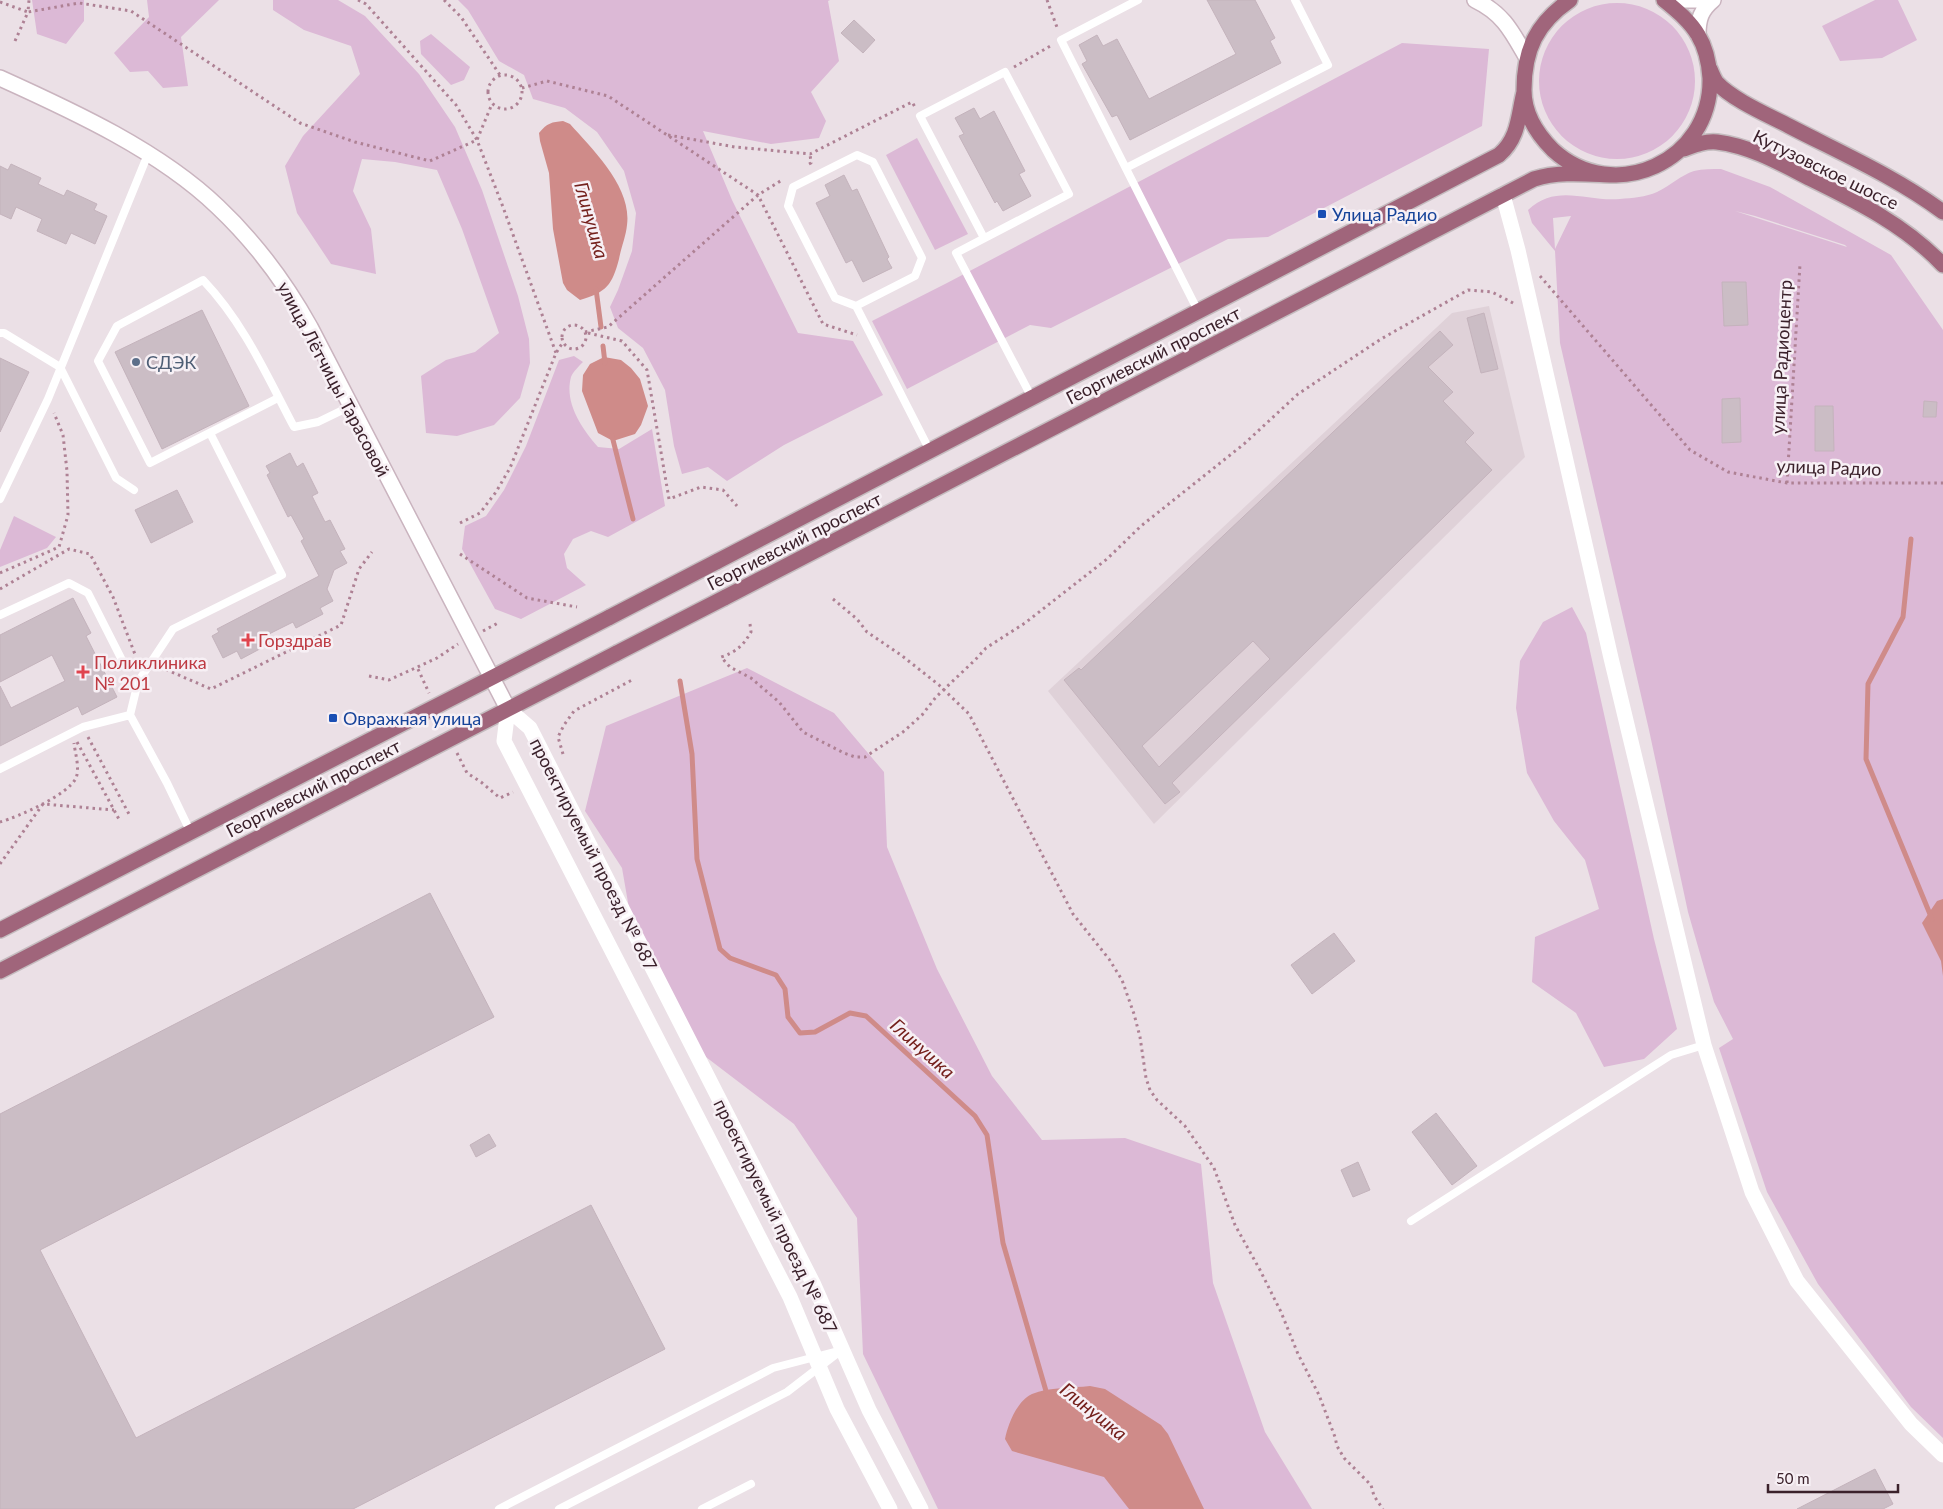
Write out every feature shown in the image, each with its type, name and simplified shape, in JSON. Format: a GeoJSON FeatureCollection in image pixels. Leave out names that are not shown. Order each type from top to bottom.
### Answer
{"type":"FeatureCollection","features":[{"type":"Feature","properties":{"kind":"main road"},"geometry":{"type":"LineString","coordinates":[[1570,0],[1551,15],[1532,41],[1527,58],[1524,92],[1530,117],[1536,130],[1548,145],[1561,157],[1576,166],[1593,172],[1612,175],[1648,170],[1680,151],[1702,122],[1708,104],[1710,68],[1705,50],[1698,35],[1685,18],[1664,0]]}},
{"type":"Feature","properties":{"kind":"main road","name":"Кутузовское шоссе"},"geometry":{"type":"LineString","coordinates":[[1710,68],[1716,82],[1729,92],[1923,197],[1943,212]]}},
{"type":"Feature","properties":{"kind":"main road","name":"Георгиевский проспект"},"geometry":{"type":"LineString","coordinates":[[0,930],[716,562],[1500,155],[1511,144],[1515,135],[1524,92]]}},
{"type":"Feature","properties":{"kind":"main road","name":"Кутузовское шоссе"},"geometry":{"type":"LineString","coordinates":[[1680,151],[1701,142],[1716,142],[1738,146],[1767,157],[1866,206],[1902,229],[1943,266]]}},
{"type":"Feature","properties":{"kind":"main road","name":"Георгиевский проспект"},"geometry":{"type":"LineString","coordinates":[[0,971],[1503,195],[1543,176],[1568,174],[1612,175]]}},
{"type":"Feature","properties":{"kind":"street"},"geometry":{"type":"LineString","coordinates":[[1475,0],[1490,8],[1509,25],[1527,58]]}},
{"type":"Feature","properties":{"kind":"street"},"geometry":{"type":"LineString","coordinates":[[1678,0],[1700,0]]}},
{"type":"Feature","properties":{"kind":"street"},"geometry":{"type":"LineString","coordinates":[[1698,35],[1698,19],[1705,7],[1714,0]]}},
{"type":"Feature","properties":{"kind":"street","name":"улица Лётчицы Тарасовой"},"geometry":{"type":"LineString","coordinates":[[0,78],[57,105],[148,154],[195,186],[218,206],[262,253],[296,302],[508,709]]}},
{"type":"Feature","properties":{"kind":"street"},"geometry":{"type":"LineString","coordinates":[[1503,195],[1533,314],[1609,649],[1704,1044],[1752,1192],[1797,1280],[1912,1424],[1943,1455]]}},
{"type":"Feature","properties":{"kind":"street","name":"проектируемый проезд № 687"},"geometry":{"type":"LineString","coordinates":[[508,709],[530,728],[814,1285],[869,1410],[921,1509]]}},
{"type":"Feature","properties":{"kind":"street","name":"проектируемый проезд № 687"},"geometry":{"type":"LineString","coordinates":[[508,709],[504,741],[790,1297],[837,1409],[890,1509]]}},
{"type":"Feature","properties":{"kind":"lane"},"geometry":{"type":"LineString","coordinates":[[1138,0],[1061,40],[1198,311]]}},
{"type":"Feature","properties":{"kind":"lane"},"geometry":{"type":"LineString","coordinates":[[1126,168],[1328,65],[1295,0]]}},
{"type":"Feature","properties":{"kind":"lane"},"geometry":{"type":"LineString","coordinates":[[984,238],[920,116],[1005,72],[1069,194],[956,253],[1032,398]]}},
{"type":"Feature","properties":{"kind":"lane"},"geometry":{"type":"LineString","coordinates":[[0,499],[48,399],[148,154]]}},
{"type":"Feature","properties":{"kind":"lane"},"geometry":{"type":"LineString","coordinates":[[856,306],[916,276],[922,258],[873,162],[857,155],[793,187],[788,206],[835,298],[856,306],[930,450]]}},
{"type":"Feature","properties":{"kind":"lane"},"geometry":{"type":"LineString","coordinates":[[1923,197],[1943,208]]}},
{"type":"Feature","properties":{"kind":"lane"},"geometry":{"type":"LineString","coordinates":[[278,398],[150,463],[98,361],[117,326],[203,280],[223,301],[243,331],[294,427],[318,422],[351,406]]}},
{"type":"Feature","properties":{"kind":"lane"},"geometry":{"type":"LineString","coordinates":[[0,333],[4,333],[60,367],[116,478],[134,490]]}},
{"type":"Feature","properties":{"kind":"lane"},"geometry":{"type":"LineString","coordinates":[[191,833],[167,782],[130,715],[138,682],[172,629],[282,575],[210,433]]}},
{"type":"Feature","properties":{"kind":"lane"},"geometry":{"type":"LineString","coordinates":[[0,615],[69,583],[88,593],[124,664]]}},
{"type":"Feature","properties":{"kind":"lane"},"geometry":{"type":"LineString","coordinates":[[0,770],[83,727],[112,718],[130,715]]}},
{"type":"Feature","properties":{"kind":"lane"},"geometry":{"type":"LineString","coordinates":[[1412,1221],[1671,1055],[1704,1044]]}},
{"type":"Feature","properties":{"kind":"lane"},"geometry":{"type":"LineString","coordinates":[[499,1509],[773,1368],[817,1362],[842,1350]]}},
{"type":"Feature","properties":{"kind":"lane"},"geometry":{"type":"LineString","coordinates":[[559,1509],[787,1392],[817,1362]]}},
{"type":"Feature","properties":{"kind":"lane"},"geometry":{"type":"LineString","coordinates":[[702,1509],[751,1484]]}},
{"type":"Feature","properties":{"kind":"path"},"geometry":{"type":"LineString","coordinates":[[15,41],[28,12],[29,0]]}},
{"type":"Feature","properties":{"kind":"path"},"geometry":{"type":"LineString","coordinates":[[358,0],[366,4],[456,105],[476,140],[503,207],[556,353]]}},
{"type":"Feature","properties":{"kind":"path"},"geometry":{"type":"LineString","coordinates":[[444,0],[461,17],[500,75]]}},
{"type":"Feature","properties":{"kind":"path"},"geometry":{"type":"LineString","coordinates":[[1005,72],[1061,40],[1047,0]]}},
{"type":"Feature","properties":{"kind":"path"},"geometry":{"type":"LineString","coordinates":[[0,2],[28,12],[79,3],[131,11],[300,123],[354,142],[430,161],[476,140],[492,104]]}},
{"type":"Feature","properties":{"kind":"path"},"geometry":{"type":"LineString","coordinates":[[500,75],[516,79],[522,88],[521,99],[513,108],[502,110],[492,104],[487,93],[491,82],[500,75]]}},
{"type":"Feature","properties":{"kind":"path"},"geometry":{"type":"LineString","coordinates":[[522,88],[547,81],[608,96],[758,195],[823,324],[874,341]]}},
{"type":"Feature","properties":{"kind":"path"},"geometry":{"type":"LineString","coordinates":[[665,134],[735,147],[810,154],[912,102],[920,116]]}},
{"type":"Feature","properties":{"kind":"path"},"geometry":{"type":"LineString","coordinates":[[585,332],[608,328],[758,195]]}},
{"type":"Feature","properties":{"kind":"path","name":"улица Радиоцентр"},"geometry":{"type":"LineString","coordinates":[[1787,483],[1800,264]]}},
{"type":"Feature","properties":{"kind":"path","name":"улица Радио"},"geometry":{"type":"LineString","coordinates":[[1537,272],[1690,450],[1728,472],[1787,483],[1943,482]]}},
{"type":"Feature","properties":{"kind":"path"},"geometry":{"type":"LineString","coordinates":[[750,624],[751,632],[743,646],[739,650],[721,657],[730,667],[751,678],[779,702],[803,732],[822,744],[855,757],[865,757],[903,732],[986,648],[1025,623],[1107,559],[1141,526],[1244,444],[1298,394],[1381,339],[1468,290],[1492,292],[1533,314]]}},
{"type":"Feature","properties":{"kind":"path"},"geometry":{"type":"LineString","coordinates":[[576,325],[582,327],[586,339],[579,348],[567,347],[563,342],[564,330],[576,325]]}},
{"type":"Feature","properties":{"kind":"path"},"geometry":{"type":"LineString","coordinates":[[585,332],[622,341],[647,370],[669,499],[701,487],[723,490],[737,506]]}},
{"type":"Feature","properties":{"kind":"path"},"geometry":{"type":"LineString","coordinates":[[460,522],[480,513],[496,492],[510,468],[556,353],[563,342]]}},
{"type":"Feature","properties":{"kind":"path"},"geometry":{"type":"LineString","coordinates":[[0,574],[59,547],[68,516],[67,471],[63,435],[48,399]]}},
{"type":"Feature","properties":{"kind":"path"},"geometry":{"type":"LineString","coordinates":[[151,663],[211,689],[342,625],[359,569],[372,552]]}},
{"type":"Feature","properties":{"kind":"path"},"geometry":{"type":"LineString","coordinates":[[460,554],[527,598],[577,607]]}},
{"type":"Feature","properties":{"kind":"path"},"geometry":{"type":"LineString","coordinates":[[833,599],[857,619],[867,632],[901,655],[944,690],[969,714],[1073,914],[1109,959],[1122,980],[1140,1037],[1146,1078],[1150,1090],[1157,1100],[1185,1126],[1214,1168],[1235,1225],[1281,1312],[1298,1354],[1319,1395],[1337,1446],[1344,1458],[1371,1486],[1374,1496],[1383,1509]]}},
{"type":"Feature","properties":{"kind":"path"},"geometry":{"type":"LineString","coordinates":[[369,676],[389,680],[418,669],[451,647],[498,623]]}},
{"type":"Feature","properties":{"kind":"path"},"geometry":{"type":"LineString","coordinates":[[0,822],[43,804],[65,790],[76,778],[77,763],[72,733]]}},
{"type":"Feature","properties":{"kind":"path"},"geometry":{"type":"LineString","coordinates":[[95,752],[130,816]]}},
{"type":"Feature","properties":{"kind":"path"},"geometry":{"type":"LineString","coordinates":[[84,757],[120,821]]}},
{"type":"Feature","properties":{"kind":"path"},"geometry":{"type":"LineString","coordinates":[[43,804],[114,810]]}},
{"type":"Feature","properties":{"kind":"path"},"geometry":{"type":"LineString","coordinates":[[0,864],[43,804]]}},
{"type":"Feature","properties":{"kind":"shaded area"},"geometry":{"type":"Polygon","coordinates":[[[32,0],[84,0],[84,21],[66,44],[37,34],[32,0]]]}},
{"type":"Feature","properties":{"kind":"shaded area"},"geometry":{"type":"Polygon","coordinates":[[[147,0],[219,0],[181,37],[188,86],[163,88],[148,71],[130,72],[114,53],[149,17],[147,0]]]}},
{"type":"Feature","properties":{"kind":"shaded area"},"geometry":{"type":"Polygon","coordinates":[[[273,0],[338,0],[365,16],[419,74],[455,127],[482,190],[518,296],[529,339],[530,363],[520,398],[494,425],[457,436],[426,433],[421,376],[446,360],[475,352],[499,333],[462,229],[437,170],[395,162],[362,159],[353,191],[371,229],[376,274],[331,264],[297,213],[285,166],[303,136],[360,74],[351,46],[304,30],[273,10],[273,0]]]}},
{"type":"Feature","properties":{"kind":"shaded area"},"geometry":{"type":"Polygon","coordinates":[[[458,0],[830,0],[828,1],[839,61],[811,92],[826,121],[819,138],[771,144],[703,131],[732,200],[798,333],[853,341],[883,395],[784,445],[727,481],[708,467],[682,474],[674,446],[665,390],[643,348],[618,328],[610,307],[632,251],[636,213],[624,171],[597,132],[565,108],[533,99],[524,75],[499,61],[468,10],[458,0]]]}},
{"type":"Feature","properties":{"kind":"shaded area"},"geometry":{"type":"Polygon","coordinates":[[[1875,0],[1898,0],[1917,40],[1882,58],[1840,61],[1822,26],[1875,0]]]}},
{"type":"Feature","properties":{"kind":"shaded area"},"geometry":{"type":"Polygon","coordinates":[[[1617,3],[1647,9],[1672,26],[1689,51],[1695,81],[1689,111],[1672,136],[1647,153],[1617,159],[1587,153],[1562,136],[1545,111],[1539,81],[1545,51],[1562,26],[1587,9],[1617,3]]]}},
{"type":"Feature","properties":{"kind":"shaded area"},"geometry":{"type":"Polygon","coordinates":[[[431,34],[470,67],[464,80],[451,85],[421,54],[420,41],[431,34]]]}},
{"type":"Feature","properties":{"kind":"shaded area"},"geometry":{"type":"Polygon","coordinates":[[[1402,43],[1489,49],[1482,126],[1268,237],[1228,239],[1051,328],[1030,325],[907,389],[872,321],[1402,43]]]}},
{"type":"Feature","properties":{"kind":"shaded area"},"geometry":{"type":"Polygon","coordinates":[[[917,138],[968,234],[935,250],[886,155],[917,138]]]}},
{"type":"Feature","properties":{"kind":"shaded area"},"geometry":{"type":"Polygon","coordinates":[[[1721,169],[1770,187],[1891,255],[1943,330],[1943,1438],[1911,1407],[1818,1284],[1767,1192],[1719,1048],[1733,1039],[1714,1002],[1688,912],[1649,730],[1560,343],[1555,251],[1532,223],[1528,210],[1550,197],[1561,195],[1607,199],[1644,196],[1657,192],[1694,171],[1721,169]],[[1735,211],[1847,247],[1755,216],[1735,211]],[[1571,216],[1553,218],[1555,249],[1571,216]]]}},
{"type":"Feature","properties":{"kind":"shaded area"},"geometry":{"type":"Polygon","coordinates":[[[1489,306],[1525,457],[1154,824],[1048,691],[1452,313],[1489,306]]]}},
{"type":"Feature","properties":{"kind":"shaded area"},"geometry":{"type":"Polygon","coordinates":[[[574,356],[583,362],[572,375],[569,387],[572,406],[581,424],[598,447],[619,449],[652,429],[665,506],[608,537],[591,531],[573,539],[564,554],[567,568],[586,585],[521,619],[495,609],[462,549],[465,526],[486,516],[504,490],[526,446],[559,360],[574,356]]]}},
{"type":"Feature","properties":{"kind":"shaded area"},"geometry":{"type":"Polygon","coordinates":[[[14,516],[56,537],[47,548],[0,567],[0,550],[14,516]]]}},
{"type":"Feature","properties":{"kind":"shaded area"},"geometry":{"type":"Polygon","coordinates":[[[1572,607],[1586,633],[1654,939],[1677,1029],[1644,1059],[1604,1067],[1576,1013],[1532,982],[1535,937],[1599,909],[1585,860],[1554,821],[1527,773],[1516,708],[1520,661],[1543,622],[1572,607]]]}},
{"type":"Feature","properties":{"kind":"shaded area"},"geometry":{"type":"Polygon","coordinates":[[[747,668],[834,713],[884,772],[887,847],[937,969],[992,1076],[1042,1140],[1125,1138],[1201,1164],[1213,1283],[1265,1432],[1312,1509],[938,1509],[863,1354],[857,1218],[794,1124],[702,1054],[630,914],[622,868],[585,811],[606,726],[747,668]]]}},
{"type":"Feature","properties":{"kind":"water"},"geometry":{"type":"Polygon","coordinates":[[[563,121],[570,124],[609,170],[617,183],[627,211],[626,233],[611,281],[596,294],[580,300],[567,290],[563,283],[553,229],[549,173],[539,133],[550,124],[563,121]]]}},
{"type":"Feature","properties":{"kind":"water"},"geometry":{"type":"Polygon","coordinates":[[[604,357],[621,360],[631,368],[640,379],[648,406],[641,425],[635,434],[613,441],[598,433],[582,391],[583,375],[590,364],[604,357]]]}},
{"type":"Feature","properties":{"kind":"water"},"geometry":{"type":"Polygon","coordinates":[[[1943,899],[1943,976],[1941,961],[1922,923],[1937,901],[1943,899]]]}},
{"type":"Feature","properties":{"kind":"water"},"geometry":{"type":"Polygon","coordinates":[[[1090,1386],[1105,1389],[1161,1425],[1168,1434],[1204,1509],[1129,1509],[1104,1477],[1012,1451],[1005,1439],[1006,1433],[1018,1407],[1027,1397],[1046,1390],[1090,1386]]]}},
{"type":"Feature","properties":{"kind":"building"},"geometry":{"type":"Polygon","coordinates":[[[1207,0],[1255,0],[1275,38],[1270,41],[1281,63],[1130,140],[1117,115],[1112,117],[1082,64],[1087,61],[1079,45],[1097,35],[1103,46],[1117,39],[1149,99],[1236,54],[1207,0]]]}},
{"type":"Feature","properties":{"kind":"building"},"geometry":{"type":"Polygon","coordinates":[[[854,20],[875,40],[863,53],[841,33],[854,20]]]}},
{"type":"Feature","properties":{"kind":"building"},"geometry":{"type":"Polygon","coordinates":[[[974,108],[980,119],[994,111],[1025,171],[1019,174],[1031,196],[1003,211],[997,201],[995,203],[959,136],[964,134],[955,118],[974,108]]]}},
{"type":"Feature","properties":{"kind":"building"},"geometry":{"type":"Polygon","coordinates":[[[11,164],[41,178],[38,184],[64,196],[67,190],[97,204],[94,210],[107,216],[95,244],[71,233],[66,244],[37,231],[42,219],[16,207],[11,219],[0,214],[0,166],[8,170],[11,164]]]}},
{"type":"Feature","properties":{"kind":"building"},"geometry":{"type":"Polygon","coordinates":[[[844,175],[852,191],[857,189],[889,257],[887,259],[892,268],[863,282],[852,260],[846,263],[816,203],[830,196],[825,185],[844,175]]]}},
{"type":"Feature","properties":{"kind":"building"},"geometry":{"type":"Polygon","coordinates":[[[1722,282],[1746,282],[1748,325],[1724,326],[1722,282]]]}},
{"type":"Feature","properties":{"kind":"building"},"geometry":{"type":"Polygon","coordinates":[[[202,310],[249,406],[162,449],[115,352],[202,310]]]}},
{"type":"Feature","properties":{"kind":"building"},"geometry":{"type":"Polygon","coordinates":[[[1484,313],[1498,369],[1481,373],[1467,318],[1484,313]]]}},
{"type":"Feature","properties":{"kind":"building"},"geometry":{"type":"Polygon","coordinates":[[[1440,331],[1453,345],[1428,367],[1453,392],[1443,401],[1474,433],[1465,442],[1492,470],[1172,783],[1180,792],[1165,804],[1064,680],[1079,668],[1081,670],[1440,331]],[[1253,641],[1142,746],[1159,767],[1270,659],[1253,641]]]}},
{"type":"Feature","properties":{"kind":"building"},"geometry":{"type":"Polygon","coordinates":[[[0,358],[29,372],[0,432],[0,358]]]}},
{"type":"Feature","properties":{"kind":"building"},"geometry":{"type":"Polygon","coordinates":[[[1740,398],[1741,442],[1722,443],[1722,399],[1740,398]]]}},
{"type":"Feature","properties":{"kind":"building"},"geometry":{"type":"Polygon","coordinates":[[[1924,401],[1937,402],[1936,417],[1923,417],[1924,401]]]}},
{"type":"Feature","properties":{"kind":"building"},"geometry":{"type":"Polygon","coordinates":[[[1815,406],[1833,406],[1834,451],[1815,451],[1815,406]]]}},
{"type":"Feature","properties":{"kind":"building"},"geometry":{"type":"Polygon","coordinates":[[[290,453],[297,467],[303,463],[318,493],[312,496],[325,522],[330,520],[345,549],[340,551],[347,563],[334,570],[327,589],[333,601],[320,608],[323,614],[296,628],[293,622],[267,635],[271,643],[241,659],[237,651],[223,658],[212,636],[219,632],[217,629],[319,576],[301,541],[304,539],[291,515],[288,517],[267,475],[270,473],[266,466],[290,453]]]}},
{"type":"Feature","properties":{"kind":"building"},"geometry":{"type":"Polygon","coordinates":[[[177,490],[193,522],[151,543],[135,510],[177,490]]]}},
{"type":"Feature","properties":{"kind":"building","name":"Поликлиника № 201"},"geometry":{"type":"Polygon","coordinates":[[[73,598],[91,633],[86,636],[117,697],[82,715],[78,706],[0,746],[0,686],[11,708],[65,681],[52,655],[0,682],[0,635],[73,598]]]}},
{"type":"Feature","properties":{"kind":"building"},"geometry":{"type":"Polygon","coordinates":[[[430,893],[494,1017],[40,1250],[136,1438],[591,1205],[665,1349],[353,1509],[0,1509],[0,1114],[430,893]]]}},
{"type":"Feature","properties":{"kind":"building"},"geometry":{"type":"Polygon","coordinates":[[[1334,933],[1355,961],[1312,994],[1291,965],[1334,933]]]}},
{"type":"Feature","properties":{"kind":"building"},"geometry":{"type":"Polygon","coordinates":[[[1436,1113],[1477,1166],[1452,1185],[1412,1132],[1436,1113]]]}},
{"type":"Feature","properties":{"kind":"building"},"geometry":{"type":"Polygon","coordinates":[[[489,1134],[496,1146],[476,1157],[470,1145],[489,1134]]]}},
{"type":"Feature","properties":{"kind":"building"},"geometry":{"type":"Polygon","coordinates":[[[1358,1162],[1370,1190],[1353,1197],[1341,1170],[1358,1162]]]}},
{"type":"Feature","properties":{"kind":"building"},"geometry":{"type":"Polygon","coordinates":[[[1875,1469],[1893,1504],[1883,1509],[1797,1509],[1875,1469]]]}},
{"type":"Feature","properties":{"kind":"waterway","name":"Глинушка"},"geometry":{"type":"LineString","coordinates":[[596,289],[601,327]]}},
{"type":"Feature","properties":{"kind":"waterway","name":"Глинушка"},"geometry":{"type":"LineString","coordinates":[[603,346],[605,363]]}},
{"type":"Feature","properties":{"kind":"waterway","name":"Глинушка"},"geometry":{"type":"LineString","coordinates":[[612,436],[633,519]]}},
{"type":"Feature","properties":{"kind":"waterway"},"geometry":{"type":"LineString","coordinates":[[1911,539],[1903,617],[1868,684],[1866,759],[1932,919]]}},
{"type":"Feature","properties":{"kind":"waterway","name":"Глинушка"},"geometry":{"type":"LineString","coordinates":[[680,681],[692,754],[697,859],[720,949],[730,958],[776,975],[785,989],[788,1017],[800,1033],[815,1032],[850,1013],[866,1016],[975,1116],[987,1135],[1003,1243],[1046,1391],[1049,1394]]}},
{"type":"Feature","properties":{"kind":"place","name":"Улица Радио"},"geometry":{"type":"Point","coordinates":[1322,214]}},
{"type":"Feature","properties":{"kind":"place","name":"СДЭК"},"geometry":{"type":"Point","coordinates":[136,362]}},
{"type":"Feature","properties":{"kind":"place","name":"Горздрав"},"geometry":{"type":"Point","coordinates":[248,640]}},
{"type":"Feature","properties":{"kind":"place","name":"Поликлиника № 201"},"geometry":{"type":"Point","coordinates":[83,672]}},
{"type":"Feature","properties":{"kind":"place","name":"Овражная улица"},"geometry":{"type":"Point","coordinates":[333,718]}}]}
